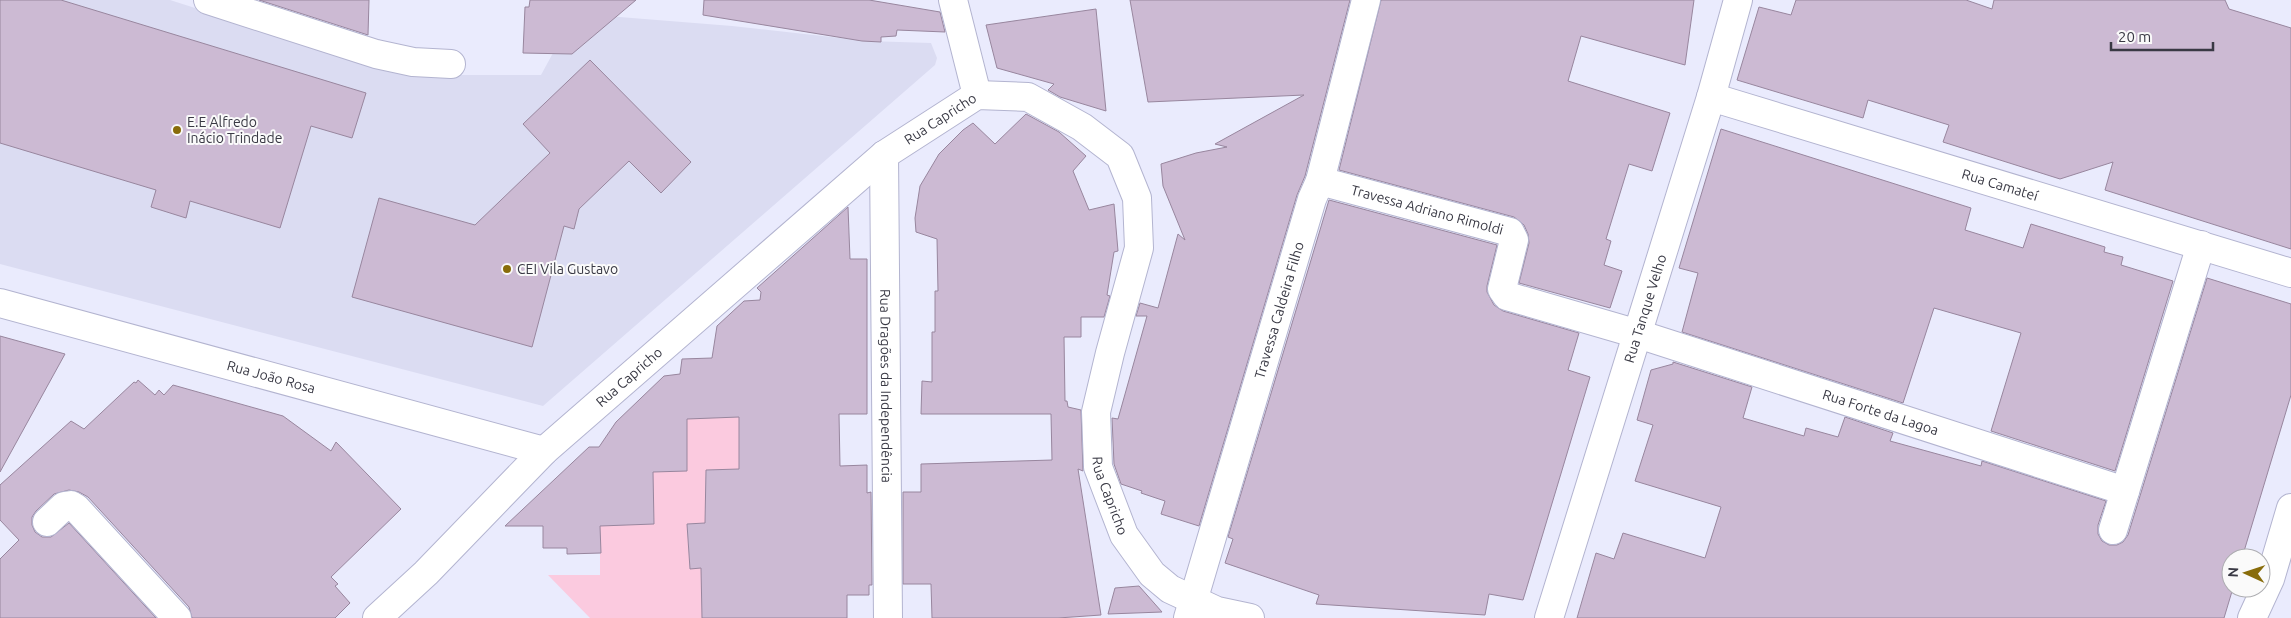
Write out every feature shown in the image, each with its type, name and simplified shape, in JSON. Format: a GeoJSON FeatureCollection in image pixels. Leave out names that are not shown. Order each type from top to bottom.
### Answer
{"type":"FeatureCollection","features":[{"type":"Feature","properties":{"kind":"street"},"geometry":{"type":"LineString","coordinates":[[208,0],[376,54],[413,62],[451,64]]}},
{"type":"Feature","properties":{"kind":"street"},"geometry":{"type":"LineString","coordinates":[[952,0],[977,95]]}},
{"type":"Feature","properties":{"kind":"street","name":"Travessa Caldeira Filho"},"geometry":{"type":"LineString","coordinates":[[1191,609],[1312,199],[1320,181],[1366,0]]}},
{"type":"Feature","properties":{"kind":"street","name":"Rua Tanque Velho"},"geometry":{"type":"LineString","coordinates":[[1549,618],[1711,97],[1738,0]]}},
{"type":"Feature","properties":{"kind":"street","name":"Rua Capricho"},"geometry":{"type":"LineString","coordinates":[[377,618],[426,573],[544,452],[884,156],[977,95],[1028,97],[1082,127],[1120,156],[1137,198],[1139,248],[1096,412],[1098,467],[1124,535],[1152,574],[1191,609],[1217,611],[1250,618]]}},
{"type":"Feature","properties":{"kind":"street","name":"Rua Camateí"},"geometry":{"type":"LineString","coordinates":[[1711,97],[2291,273]]}},
{"type":"Feature","properties":{"kind":"street","name":"Rua Dragões da Independência"},"geometry":{"type":"LineString","coordinates":[[884,156],[888,618]]}},
{"type":"Feature","properties":{"kind":"street","name":"Travessa Adriano Rimoldi"},"geometry":{"type":"LineString","coordinates":[[1320,181],[1510,232],[1514,240],[1502,290],[1507,296],[1638,334]]}},
{"type":"Feature","properties":{"kind":"street"},"geometry":{"type":"LineString","coordinates":[[2113,530],[2201,245]]}},
{"type":"Feature","properties":{"kind":"street","name":"Rua João Rosa"},"geometry":{"type":"LineString","coordinates":[[0,303],[544,452]]}},
{"type":"Feature","properties":{"kind":"street","name":"Rua Forte da Lagoa"},"geometry":{"type":"LineString","coordinates":[[1638,334],[2125,491]]}},
{"type":"Feature","properties":{"kind":"street"},"geometry":{"type":"LineString","coordinates":[[47,522],[64,506],[71,505],[76,508],[177,618]]}},
{"type":"Feature","properties":{"kind":"street"},"geometry":{"type":"LineString","coordinates":[[2271,576],[2291,508]]}},
{"type":"Feature","properties":{"kind":"street"},"geometry":{"type":"LineString","coordinates":[[2252,618],[2261,598]]}},
{"type":"Feature","properties":{"kind":"street"},"geometry":{"type":"LineString","coordinates":[[2267,618],[2269,598]]}},
{"type":"Feature","properties":{"kind":"shaded area"},"geometry":{"type":"Polygon","coordinates":[[[0,0],[170,0],[314,46],[427,75],[541,75],[553,53],[607,16],[732,26],[867,41],[931,43],[937,58],[935,65],[543,406],[0,264],[0,0]]]}},
{"type":"Feature","properties":{"kind":"shaded area"},"geometry":{"type":"Polygon","coordinates":[[[739,417],[740,469],[706,470],[705,523],[687,524],[690,568],[702,568],[702,618],[590,618],[548,575],[600,575],[600,525],[654,524],[652,472],[687,470],[687,418],[739,417]]]}},
{"type":"Feature","properties":{"kind":"building"},"geometry":{"type":"Polygon","coordinates":[[[0,0],[61,0],[366,93],[352,138],[311,126],[280,228],[190,201],[186,218],[151,207],[156,190],[0,143],[0,0]]]}},
{"type":"Feature","properties":{"kind":"building"},"geometry":{"type":"Polygon","coordinates":[[[259,0],[369,0],[368,35],[259,0]]]}},
{"type":"Feature","properties":{"kind":"building"},"geometry":{"type":"Polygon","coordinates":[[[530,0],[636,0],[572,54],[523,53],[525,7],[529,7],[530,0]]]}},
{"type":"Feature","properties":{"kind":"building"},"geometry":{"type":"Polygon","coordinates":[[[704,0],[869,0],[940,12],[945,32],[897,30],[896,36],[881,37],[881,42],[862,41],[703,15],[704,0]]]}},
{"type":"Feature","properties":{"kind":"building"},"geometry":{"type":"Polygon","coordinates":[[[1130,0],[1350,0],[1305,176],[1297,195],[1199,526],[1161,514],[1165,501],[1121,484],[1114,464],[1112,418],[1118,419],[1147,316],[1136,316],[1140,303],[1158,308],[1178,234],[1185,240],[1163,186],[1161,164],[1196,153],[1227,147],[1215,144],[1304,95],[1148,102],[1130,0]]]}},
{"type":"Feature","properties":{"kind":"building"},"geometry":{"type":"Polygon","coordinates":[[[1381,0],[1694,0],[1685,65],[1581,36],[1568,81],[1670,113],[1652,171],[1629,164],[1606,239],[1611,241],[1604,265],[1622,271],[1610,308],[1519,283],[1529,243],[1524,225],[1514,217],[1339,170],[1381,0]]]}},
{"type":"Feature","properties":{"kind":"building"},"geometry":{"type":"Polygon","coordinates":[[[1796,0],[1966,0],[1992,9],[1994,0],[2225,0],[2229,9],[2291,28],[2291,249],[2105,190],[2113,162],[2060,179],[1943,142],[1949,125],[1868,100],[1863,118],[1737,80],[1759,7],[1791,15],[1796,0]]]}},
{"type":"Feature","properties":{"kind":"building"},"geometry":{"type":"Polygon","coordinates":[[[1096,9],[1106,111],[1060,97],[1048,90],[1054,84],[997,68],[986,25],[1096,9]]]}},
{"type":"Feature","properties":{"kind":"building"},"geometry":{"type":"Polygon","coordinates":[[[590,60],[691,162],[661,193],[629,161],[579,209],[574,229],[564,226],[532,347],[352,297],[379,198],[475,225],[550,153],[523,124],[590,60]]]}},
{"type":"Feature","properties":{"kind":"building"},"geometry":{"type":"Polygon","coordinates":[[[1026,114],[1059,132],[1086,156],[1073,171],[1089,210],[1114,204],[1118,251],[1114,252],[1107,295],[1110,296],[1104,317],[1081,317],[1081,337],[1064,337],[1065,401],[1067,401],[1068,407],[1081,410],[1083,471],[1078,469],[1101,615],[1058,618],[932,618],[931,584],[903,584],[903,492],[921,492],[921,464],[1052,460],[1051,414],[921,414],[922,381],[932,382],[932,332],[935,332],[935,291],[938,291],[937,239],[916,232],[915,218],[920,186],[939,154],[963,130],[973,123],[995,144],[1026,114]]]}},
{"type":"Feature","properties":{"kind":"building"},"geometry":{"type":"Polygon","coordinates":[[[1721,129],[1971,208],[1965,230],[2023,248],[2031,224],[2105,247],[2104,252],[2123,257],[2121,265],[2173,281],[2115,471],[1991,431],[2021,333],[1934,308],[1903,403],[1682,332],[1698,273],[1679,268],[1721,129]]]}},
{"type":"Feature","properties":{"kind":"building"},"geometry":{"type":"Polygon","coordinates":[[[1329,200],[1497,245],[1487,286],[1487,292],[1494,305],[1503,311],[1579,333],[1568,370],[1590,377],[1523,600],[1489,594],[1485,615],[1316,604],[1319,595],[1225,563],[1233,539],[1228,537],[1329,200]]]}},
{"type":"Feature","properties":{"kind":"building"},"geometry":{"type":"Polygon","coordinates":[[[848,207],[850,259],[867,259],[867,414],[839,414],[840,466],[867,465],[867,493],[871,492],[872,585],[869,585],[869,595],[847,595],[847,618],[702,618],[701,568],[690,569],[687,524],[705,523],[706,470],[739,469],[739,417],[687,419],[687,471],[653,472],[654,524],[600,526],[601,553],[567,554],[567,548],[543,548],[543,526],[505,526],[589,447],[599,447],[616,422],[664,376],[680,374],[682,359],[712,358],[717,326],[744,301],[760,300],[761,292],[757,288],[848,207]]]}},
{"type":"Feature","properties":{"kind":"building"},"geometry":{"type":"Polygon","coordinates":[[[2207,278],[2291,304],[2291,395],[2245,548],[2221,548],[2221,598],[2230,598],[2224,618],[1577,618],[1596,553],[1614,559],[1623,533],[1705,558],[1721,507],[1635,481],[1653,425],[1637,420],[1651,370],[1673,364],[1673,362],[1752,387],[1743,418],[1804,436],[1806,428],[1838,437],[1845,417],[1893,433],[1890,441],[1981,466],[1982,461],[2106,501],[2098,525],[2098,534],[2102,541],[2109,545],[2117,545],[2123,542],[2128,535],[2207,278]]]}},
{"type":"Feature","properties":{"kind":"building"},"geometry":{"type":"Polygon","coordinates":[[[0,336],[65,354],[0,472],[0,336]]]}},
{"type":"Feature","properties":{"kind":"building"},"geometry":{"type":"Polygon","coordinates":[[[138,380],[155,395],[159,390],[164,395],[173,385],[283,416],[331,451],[336,442],[401,509],[331,577],[338,584],[335,586],[350,603],[335,618],[192,618],[189,607],[88,497],[79,492],[69,490],[54,494],[36,511],[32,517],[32,525],[35,532],[42,537],[51,537],[69,523],[156,618],[0,618],[0,559],[19,540],[0,520],[0,485],[71,421],[84,429],[138,380]]]}},
{"type":"Feature","properties":{"kind":"building"},"geometry":{"type":"Polygon","coordinates":[[[1139,586],[1162,612],[1108,614],[1115,588],[1139,586]]]}},
{"type":"Feature","properties":{"kind":"place","name":"E.E Alfredo Inácio Trindade"},"geometry":{"type":"Point","coordinates":[177,130]}},
{"type":"Feature","properties":{"kind":"place","name":"CEI Vila Gustavo"},"geometry":{"type":"Point","coordinates":[507,269]}}]}
